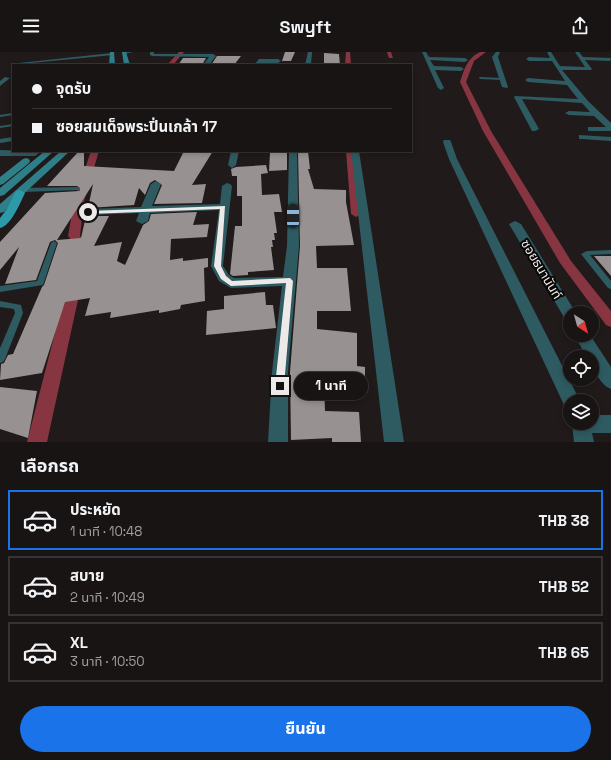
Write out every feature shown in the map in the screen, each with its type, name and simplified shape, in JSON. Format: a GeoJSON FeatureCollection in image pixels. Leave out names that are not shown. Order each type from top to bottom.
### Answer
{"type":"FeatureCollection","features":[{"type":"Feature","properties":{"kind":"main road"},"geometry":{"type":"LineString","coordinates":[[124,52],[127,64]]}},
{"type":"Feature","properties":{"kind":"main road"},"geometry":{"type":"LineString","coordinates":[[112,53],[112,64]]}},
{"type":"Feature","properties":{"kind":"main road"},"geometry":{"type":"LineString","coordinates":[[1,180],[37,152]]}},
{"type":"Feature","properties":{"kind":"main road"},"geometry":{"type":"LineString","coordinates":[[0,193],[49,152]]}},
{"type":"Feature","properties":{"kind":"main road"},"geometry":{"type":"LineString","coordinates":[[0,210],[22,192],[65,152]]}},
{"type":"Feature","properties":{"kind":"main road"},"geometry":{"type":"LineString","coordinates":[[0,225],[12,210],[22,192]]}},
{"type":"Feature","properties":{"kind":"street"},"geometry":{"type":"LineString","coordinates":[[124,52],[131,52]]}},
{"type":"Feature","properties":{"kind":"street"},"geometry":{"type":"LineString","coordinates":[[152,52],[152,55],[213,56],[207,64]]}},
{"type":"Feature","properties":{"kind":"street"},"geometry":{"type":"LineString","coordinates":[[308,64],[310,52]]}},
{"type":"Feature","properties":{"kind":"street"},"geometry":{"type":"LineString","coordinates":[[424,52],[441,88]]}},
{"type":"Feature","properties":{"kind":"street"},"geometry":{"type":"LineString","coordinates":[[498,52],[495,57],[504,83]]}},
{"type":"Feature","properties":{"kind":"street"},"geometry":{"type":"LineString","coordinates":[[548,52],[570,83],[596,114],[611,128]]}},
{"type":"Feature","properties":{"kind":"street"},"geometry":{"type":"LineString","coordinates":[[558,68],[589,69],[577,52]]}},
{"type":"Feature","properties":{"kind":"street"},"geometry":{"type":"LineString","coordinates":[[427,58],[465,60]]}},
{"type":"Feature","properties":{"kind":"street"},"geometry":{"type":"LineString","coordinates":[[582,58],[610,59]]}},
{"type":"Feature","properties":{"kind":"street"},"geometry":{"type":"LineString","coordinates":[[529,59],[553,60]]}},
{"type":"Feature","properties":{"kind":"street"},"geometry":{"type":"LineString","coordinates":[[257,64],[261,61],[278,61]]}},
{"type":"Feature","properties":{"kind":"street"},"geometry":{"type":"LineString","coordinates":[[431,68],[461,69]]}},
{"type":"Feature","properties":{"kind":"street"},"geometry":{"type":"LineString","coordinates":[[0,84],[7,78]]}},
{"type":"Feature","properties":{"kind":"street"},"geometry":{"type":"LineString","coordinates":[[528,80],[570,83]]}},
{"type":"Feature","properties":{"kind":"street"},"geometry":{"type":"LineString","coordinates":[[535,129],[517,97],[585,101]]}},
{"type":"Feature","properties":{"kind":"street"},"geometry":{"type":"LineString","coordinates":[[569,113],[596,114]]}},
{"type":"Feature","properties":{"kind":"street"},"geometry":{"type":"LineString","coordinates":[[591,129],[611,128]]}},
{"type":"Feature","properties":{"kind":"street"},"geometry":{"type":"LineString","coordinates":[[582,137],[611,139]]}},
{"type":"Feature","properties":{"kind":"street"},"geometry":{"type":"LineString","coordinates":[[0,140],[12,139]]}},
{"type":"Feature","properties":{"kind":"street"},"geometry":{"type":"LineString","coordinates":[[447,142],[453,159],[568,394]]}},
{"type":"Feature","properties":{"kind":"street"},"geometry":{"type":"LineString","coordinates":[[0,153],[37,152]]}},
{"type":"Feature","properties":{"kind":"street"},"geometry":{"type":"LineString","coordinates":[[232,165],[235,152]]}},
{"type":"Feature","properties":{"kind":"street"},"geometry":{"type":"LineString","coordinates":[[278,442],[280,372],[293,246],[293,152]]}},
{"type":"Feature","properties":{"kind":"street"},"geometry":{"type":"LineString","coordinates":[[355,152],[394,442]]}},
{"type":"Feature","properties":{"kind":"street"},"geometry":{"type":"LineString","coordinates":[[142,221],[156,184]]}},
{"type":"Feature","properties":{"kind":"street"},"geometry":{"type":"LineString","coordinates":[[227,186],[223,207],[217,266],[224,278],[231,283],[290,281]]}},
{"type":"Feature","properties":{"kind":"street"},"geometry":{"type":"LineString","coordinates":[[88,212],[223,207]]}},
{"type":"Feature","properties":{"kind":"street","name":"ซอยธนานันท์"},"geometry":{"type":"LineString","coordinates":[[515,224],[565,306]]}},
{"type":"Feature","properties":{"kind":"street"},"geometry":{"type":"LineString","coordinates":[[586,342],[611,382]]}},
{"type":"Feature","properties":{"kind":"street"},"geometry":{"type":"LineString","coordinates":[[599,424],[611,424]]}},
{"type":"Feature","properties":{"kind":"street"},"geometry":{"type":"LineString","coordinates":[[582,430],[584,442]]}},
{"type":"Feature","properties":{"kind":"lane"},"geometry":{"type":"LineString","coordinates":[[21,63],[112,53]]}},
{"type":"Feature","properties":{"kind":"lane"},"geometry":{"type":"LineString","coordinates":[[480,80],[504,83]]}},
{"type":"Feature","properties":{"kind":"lane"},"geometry":{"type":"LineString","coordinates":[[0,112],[12,110]]}},
{"type":"Feature","properties":{"kind":"lane"},"geometry":{"type":"LineString","coordinates":[[0,116],[12,114]]}},
{"type":"Feature","properties":{"kind":"lane"},"geometry":{"type":"LineString","coordinates":[[0,122],[12,121]]}},
{"type":"Feature","properties":{"kind":"lane"},"geometry":{"type":"LineString","coordinates":[[0,127],[12,125]]}},
{"type":"Feature","properties":{"kind":"lane"},"geometry":{"type":"LineString","coordinates":[[22,192],[77,189]]}},
{"type":"Feature","properties":{"kind":"lane"},"geometry":{"type":"LineString","coordinates":[[0,289],[40,283],[54,243]]}},
{"type":"Feature","properties":{"kind":"lane"},"geometry":{"type":"LineString","coordinates":[[611,252],[587,253],[585,255],[611,286]]}},
{"type":"Feature","properties":{"kind":"lane"},"geometry":{"type":"LineString","coordinates":[[0,304],[18,307],[20,309],[20,313],[0,359]]}},
{"type":"Feature","properties":{"kind":"building"},"geometry":{"type":"Polygon","coordinates":[[[285,52],[295,52],[291,61],[282,61],[285,52]]]}},
{"type":"Feature","properties":{"kind":"building"},"geometry":{"type":"Polygon","coordinates":[[[324,53],[339,54],[340,64],[324,64],[324,53]]]}},
{"type":"Feature","properties":{"kind":"building"},"geometry":{"type":"Polygon","coordinates":[[[217,56],[241,56],[235,64],[212,64],[217,56]]]}},
{"type":"Feature","properties":{"kind":"building"},"geometry":{"type":"Polygon","coordinates":[[[183,58],[206,58],[203,64],[179,64],[183,58]]]}},
{"type":"Feature","properties":{"kind":"building"},"geometry":{"type":"Polygon","coordinates":[[[78,152],[84,152],[84,166],[174,171],[184,152],[212,152],[192,185],[206,184],[202,203],[154,204],[162,185],[155,180],[150,183],[145,195],[139,188],[134,205],[88,208],[93,184],[57,240],[81,238],[86,216],[109,216],[94,246],[122,242],[117,261],[125,265],[143,225],[149,221],[151,214],[197,212],[193,225],[209,224],[207,237],[171,239],[170,260],[183,258],[183,261],[208,258],[208,267],[204,268],[205,301],[181,305],[180,309],[159,313],[159,310],[110,318],[111,312],[85,316],[90,298],[65,302],[42,373],[0,380],[1,364],[4,363],[8,355],[13,354],[44,285],[58,243],[55,240],[50,242],[36,280],[5,284],[19,247],[0,270],[0,242],[45,193],[80,191],[80,188],[77,186],[47,186],[78,152]]]}},
{"type":"Feature","properties":{"kind":"building"},"geometry":{"type":"Polygon","coordinates":[[[298,152],[308,152],[310,169],[308,169],[314,189],[346,190],[346,202],[354,245],[316,246],[317,268],[347,268],[351,311],[317,311],[317,329],[357,333],[357,366],[365,367],[365,388],[324,384],[325,411],[359,412],[361,442],[332,442],[332,438],[291,440],[290,372],[300,246],[298,152]]]}},
{"type":"Feature","properties":{"kind":"building"},"geometry":{"type":"Polygon","coordinates":[[[270,153],[287,153],[287,170],[269,171],[270,153]]]}},
{"type":"Feature","properties":{"kind":"building"},"geometry":{"type":"Polygon","coordinates":[[[266,165],[268,173],[261,174],[262,195],[279,194],[282,212],[274,212],[277,233],[274,233],[275,240],[272,240],[273,247],[271,247],[274,270],[248,272],[248,275],[233,276],[230,274],[235,226],[242,226],[242,196],[237,196],[237,176],[232,176],[231,169],[236,167],[266,165]]]}},
{"type":"Feature","properties":{"kind":"building"},"geometry":{"type":"Polygon","coordinates":[[[594,256],[611,256],[611,276],[594,256]]]}},
{"type":"Feature","properties":{"kind":"building"},"geometry":{"type":"Polygon","coordinates":[[[265,292],[266,305],[273,305],[276,328],[206,335],[207,311],[224,309],[224,296],[265,292]]]}},
{"type":"Feature","properties":{"kind":"building"},"geometry":{"type":"Polygon","coordinates":[[[0,387],[37,391],[28,438],[0,429],[0,387]]]}},
{"type":"Feature","properties":{"kind":"waterway"},"geometry":{"type":"LineString","coordinates":[[171,64],[182,52]]}},
{"type":"Feature","properties":{"kind":"waterway"},"geometry":{"type":"LineString","coordinates":[[348,52],[348,64]]}},
{"type":"Feature","properties":{"kind":"waterway"},"geometry":{"type":"LineString","coordinates":[[389,52],[391,57]]}},
{"type":"Feature","properties":{"kind":"waterway"},"geometry":{"type":"LineString","coordinates":[[484,52],[475,57],[469,64],[463,82],[487,131],[566,263],[611,321]]}},
{"type":"Feature","properties":{"kind":"waterway"},"geometry":{"type":"LineString","coordinates":[[83,250],[84,248],[74,236],[79,201],[95,152]]}},
{"type":"Feature","properties":{"kind":"waterway"},"geometry":{"type":"LineString","coordinates":[[350,152],[356,214]]}},
{"type":"Feature","properties":{"kind":"waterway"},"geometry":{"type":"LineString","coordinates":[[37,442],[74,286]]}},
{"type":"Feature","properties":{"kind":"route"},"geometry":{"type":"LineString","coordinates":[[88,212],[223,207],[217,266],[224,278],[231,283],[290,281],[280,372],[280,386]]}}]}
